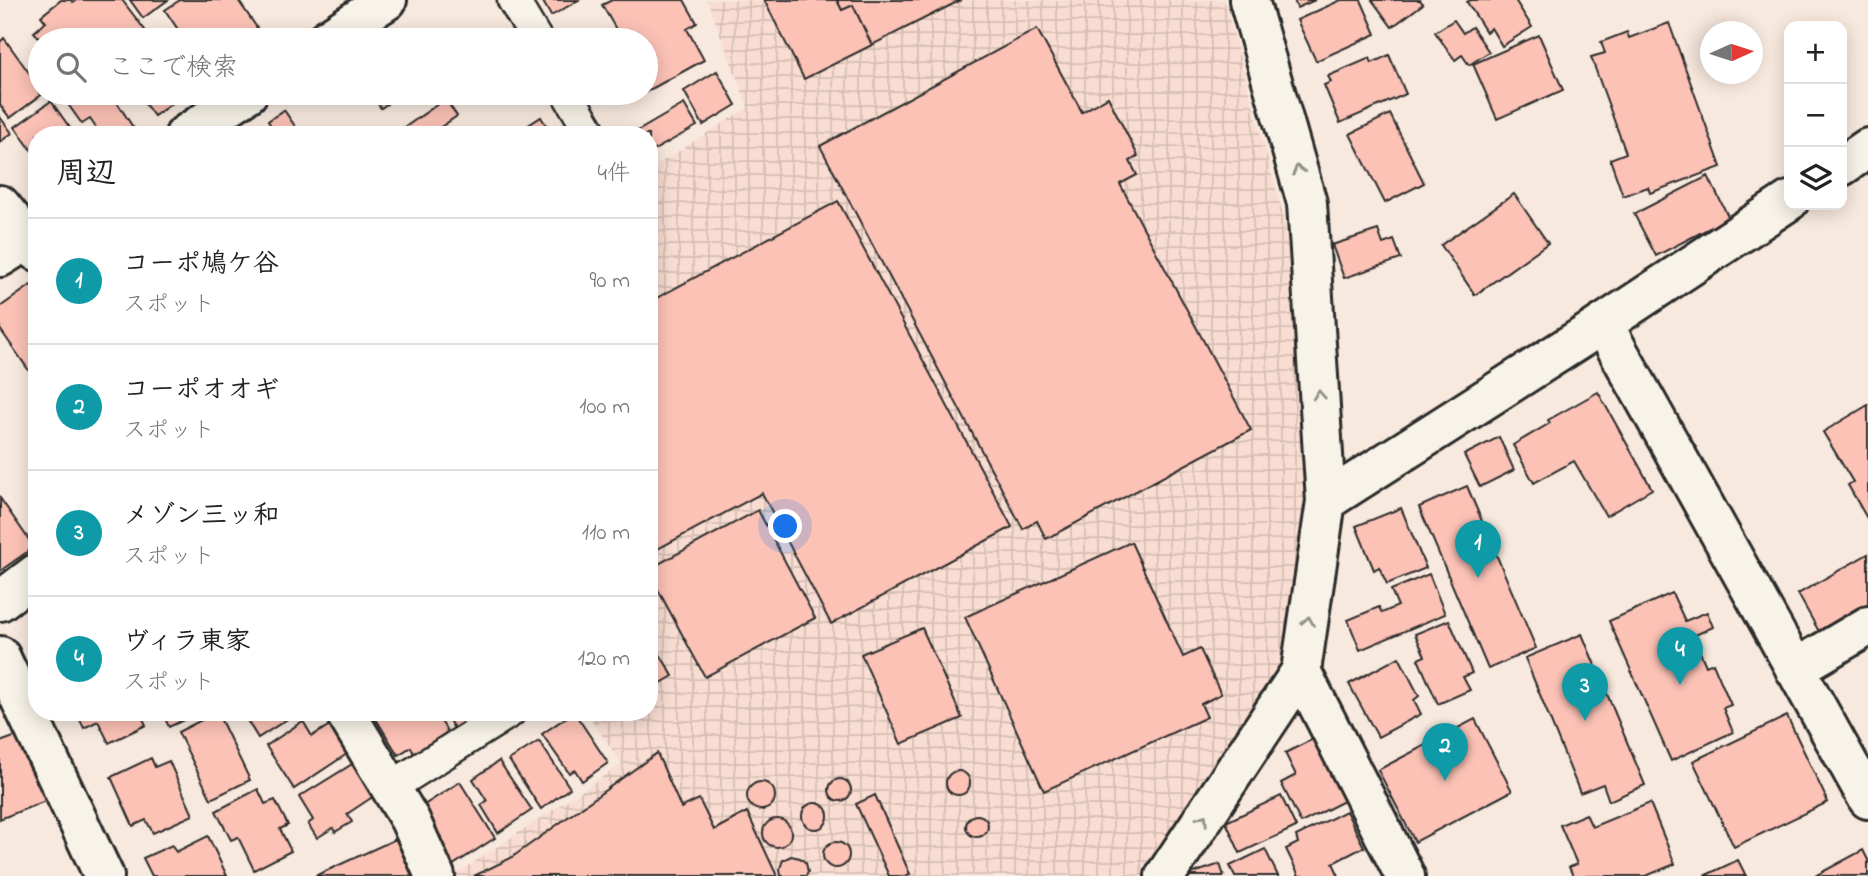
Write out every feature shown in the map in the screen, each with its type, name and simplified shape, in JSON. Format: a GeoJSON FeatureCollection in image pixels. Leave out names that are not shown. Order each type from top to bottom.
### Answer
{"type":"FeatureCollection","features":[{"type":"Feature","properties":{"kind":"street"},"geometry":{"type":"LineString","coordinates":[[344,28],[387,0]]}},
{"type":"Feature","properties":{"kind":"street"},"geometry":{"type":"LineString","coordinates":[[1165,876],[1301,671],[1326,502],[1307,203],[1249,0]]}},
{"type":"Feature","properties":{"kind":"street"},"geometry":{"type":"LineString","coordinates":[[198,126],[230,105]]}},
{"type":"Feature","properties":{"kind":"street"},"geometry":{"type":"LineString","coordinates":[[1847,163],[1868,148]]}},
{"type":"Feature","properties":{"kind":"street"},"geometry":{"type":"LineString","coordinates":[[1326,502],[1784,204]]}},
{"type":"Feature","properties":{"kind":"street"},"geometry":{"type":"LineString","coordinates":[[0,205],[26,245]]}},
{"type":"Feature","properties":{"kind":"street"},"geometry":{"type":"LineString","coordinates":[[1603,324],[1868,799]]}},
{"type":"Feature","properties":{"kind":"street"},"geometry":{"type":"LineString","coordinates":[[0,601],[28,580]]}},
{"type":"Feature","properties":{"kind":"street"},"geometry":{"type":"LineString","coordinates":[[1794,669],[1868,626]]}},
{"type":"Feature","properties":{"kind":"street"},"geometry":{"type":"LineString","coordinates":[[0,656],[28,715]]}},
{"type":"Feature","properties":{"kind":"street"},"geometry":{"type":"LineString","coordinates":[[1301,671],[1405,876]]}},
{"type":"Feature","properties":{"kind":"street"},"geometry":{"type":"LineString","coordinates":[[31,721],[104,876]]}},
{"type":"Feature","properties":{"kind":"street"},"geometry":{"type":"LineString","coordinates":[[350,721],[410,820],[435,876]]}},
{"type":"Feature","properties":{"kind":"lane"},"geometry":{"type":"LineString","coordinates":[[513,0],[530,28]]}},
{"type":"Feature","properties":{"kind":"lane"},"geometry":{"type":"LineString","coordinates":[[575,105],[587,126]]}},
{"type":"Feature","properties":{"kind":"lane"},"geometry":{"type":"LineString","coordinates":[[391,788],[496,721]]}},
{"type":"Feature","properties":{"kind":"shaded area"},"geometry":{"type":"Polygon","coordinates":[[[707,0],[1224,0],[1286,225],[1308,486],[1284,660],[1274,685],[1149,876],[453,876],[622,764],[592,721],[658,721],[658,164],[748,107],[707,0]]]}},
{"type":"Feature","properties":{"kind":"building"},"geometry":{"type":"Polygon","coordinates":[[[61,0],[122,0],[143,28],[39,28],[46,22],[41,16],[61,0]]]}},
{"type":"Feature","properties":{"kind":"building"},"geometry":{"type":"Polygon","coordinates":[[[130,0],[168,0],[143,18],[130,0]]]}},
{"type":"Feature","properties":{"kind":"building"},"geometry":{"type":"Polygon","coordinates":[[[180,0],[238,0],[257,28],[177,28],[165,10],[180,0]]]}},
{"type":"Feature","properties":{"kind":"building"},"geometry":{"type":"Polygon","coordinates":[[[542,0],[579,0],[551,16],[542,0]]]}},
{"type":"Feature","properties":{"kind":"building"},"geometry":{"type":"Polygon","coordinates":[[[612,0],[684,0],[697,23],[687,29],[704,60],[658,85],[658,28],[615,28],[602,5],[612,0]]]}},
{"type":"Feature","properties":{"kind":"building"},"geometry":{"type":"Polygon","coordinates":[[[764,0],[837,0],[842,10],[853,5],[872,45],[804,79],[764,0]]]}},
{"type":"Feature","properties":{"kind":"building"},"geometry":{"type":"Polygon","coordinates":[[[837,0],[961,0],[872,45],[853,5],[842,10],[837,0]]]}},
{"type":"Feature","properties":{"kind":"building"},"geometry":{"type":"Polygon","coordinates":[[[1294,0],[1315,0],[1297,8],[1294,0]]]}},
{"type":"Feature","properties":{"kind":"building"},"geometry":{"type":"Polygon","coordinates":[[[1341,0],[1361,0],[1376,34],[1316,61],[1297,20],[1341,0]]]}},
{"type":"Feature","properties":{"kind":"building"},"geometry":{"type":"Polygon","coordinates":[[[1372,0],[1420,0],[1423,4],[1392,27],[1372,0]]]}},
{"type":"Feature","properties":{"kind":"building"},"geometry":{"type":"Polygon","coordinates":[[[1515,0],[1532,27],[1502,46],[1491,28],[1486,32],[1467,2],[1515,0]]]}},
{"type":"Feature","properties":{"kind":"building"},"geometry":{"type":"Polygon","coordinates":[[[1454,20],[1463,33],[1472,27],[1489,52],[1469,65],[1462,55],[1455,60],[1435,32],[1454,20]]]}},
{"type":"Feature","properties":{"kind":"building"},"geometry":{"type":"Polygon","coordinates":[[[1669,23],[1721,167],[1650,193],[1648,187],[1623,196],[1610,159],[1626,153],[1591,57],[1605,53],[1601,42],[1627,32],[1629,38],[1669,23]]]}},
{"type":"Feature","properties":{"kind":"building"},"geometry":{"type":"Polygon","coordinates":[[[1037,29],[1082,112],[1108,97],[1138,156],[1130,161],[1137,175],[1120,184],[1251,430],[1046,539],[1037,521],[1023,529],[820,146],[1037,29]]]}},
{"type":"Feature","properties":{"kind":"building"},"geometry":{"type":"Polygon","coordinates":[[[1539,35],[1563,90],[1497,119],[1473,64],[1539,35]]]}},
{"type":"Feature","properties":{"kind":"building"},"geometry":{"type":"Polygon","coordinates":[[[4,38],[28,71],[28,105],[10,118],[0,105],[0,42],[4,38]]]}},
{"type":"Feature","properties":{"kind":"building"},"geometry":{"type":"Polygon","coordinates":[[[1389,55],[1406,94],[1340,123],[1324,85],[1331,82],[1328,76],[1370,58],[1372,63],[1389,55]]]}},
{"type":"Feature","properties":{"kind":"building"},"geometry":{"type":"Polygon","coordinates":[[[717,71],[736,105],[703,125],[684,91],[717,71]]]}},
{"type":"Feature","properties":{"kind":"building"},"geometry":{"type":"Polygon","coordinates":[[[684,104],[697,126],[658,148],[658,126],[646,126],[684,104]]]}},
{"type":"Feature","properties":{"kind":"building"},"geometry":{"type":"Polygon","coordinates":[[[45,105],[54,105],[69,126],[28,126],[28,145],[15,127],[45,105]]]}},
{"type":"Feature","properties":{"kind":"building"},"geometry":{"type":"Polygon","coordinates":[[[69,105],[119,105],[132,126],[95,126],[90,119],[82,124],[69,105]]]}},
{"type":"Feature","properties":{"kind":"building"},"geometry":{"type":"Polygon","coordinates":[[[146,105],[170,105],[154,116],[146,105]]]}},
{"type":"Feature","properties":{"kind":"building"},"geometry":{"type":"Polygon","coordinates":[[[436,105],[449,105],[457,116],[442,126],[407,126],[436,105]]]}},
{"type":"Feature","properties":{"kind":"building"},"geometry":{"type":"Polygon","coordinates":[[[284,110],[295,126],[271,126],[268,121],[284,110]]]}},
{"type":"Feature","properties":{"kind":"building"},"geometry":{"type":"Polygon","coordinates":[[[1390,114],[1424,183],[1385,203],[1350,134],[1390,114]]]}},
{"type":"Feature","properties":{"kind":"building"},"geometry":{"type":"Polygon","coordinates":[[[0,117],[12,133],[0,142],[0,117]]]}},
{"type":"Feature","properties":{"kind":"building"},"geometry":{"type":"Polygon","coordinates":[[[541,117],[546,126],[527,126],[541,117]]]}},
{"type":"Feature","properties":{"kind":"building"},"geometry":{"type":"Polygon","coordinates":[[[1708,176],[1729,218],[1656,256],[1634,214],[1708,176]]]}},
{"type":"Feature","properties":{"kind":"building"},"geometry":{"type":"Polygon","coordinates":[[[1514,194],[1548,243],[1475,295],[1441,245],[1514,194]]]}},
{"type":"Feature","properties":{"kind":"building"},"geometry":{"type":"Polygon","coordinates":[[[838,201],[1012,527],[831,624],[762,493],[658,549],[658,297],[838,201]]]}},
{"type":"Feature","properties":{"kind":"building"},"geometry":{"type":"Polygon","coordinates":[[[1378,230],[1383,244],[1394,240],[1401,259],[1344,278],[1332,245],[1378,230]]]}},
{"type":"Feature","properties":{"kind":"building"},"geometry":{"type":"Polygon","coordinates":[[[28,287],[28,369],[0,329],[0,307],[28,287]]]}},
{"type":"Feature","properties":{"kind":"building"},"geometry":{"type":"Polygon","coordinates":[[[1598,392],[1652,489],[1606,516],[1574,461],[1534,483],[1513,445],[1550,423],[1548,420],[1598,392]]]}},
{"type":"Feature","properties":{"kind":"building"},"geometry":{"type":"Polygon","coordinates":[[[1868,405],[1868,520],[1848,485],[1853,482],[1823,432],[1868,405]]]}},
{"type":"Feature","properties":{"kind":"building"},"geometry":{"type":"Polygon","coordinates":[[[1499,437],[1514,470],[1480,487],[1464,455],[1499,437]]]}},
{"type":"Feature","properties":{"kind":"building"},"geometry":{"type":"Polygon","coordinates":[[[1467,486],[1536,648],[1488,669],[1419,507],[1467,486]]]}},
{"type":"Feature","properties":{"kind":"building"},"geometry":{"type":"Polygon","coordinates":[[[0,498],[28,538],[28,551],[0,571],[0,498]]]}},
{"type":"Feature","properties":{"kind":"building"},"geometry":{"type":"Polygon","coordinates":[[[1401,508],[1426,568],[1387,584],[1379,567],[1374,570],[1356,526],[1401,508]]]}},
{"type":"Feature","properties":{"kind":"building"},"geometry":{"type":"Polygon","coordinates":[[[758,510],[815,618],[705,677],[658,590],[658,564],[758,510]]]}},
{"type":"Feature","properties":{"kind":"building"},"geometry":{"type":"Polygon","coordinates":[[[1131,542],[1183,657],[1200,649],[1221,694],[1201,704],[1207,717],[1044,791],[965,617],[1131,542]]]}},
{"type":"Feature","properties":{"kind":"building"},"geometry":{"type":"Polygon","coordinates":[[[1868,554],[1868,612],[1822,637],[1798,594],[1868,554]]]}},
{"type":"Feature","properties":{"kind":"building"},"geometry":{"type":"Polygon","coordinates":[[[1429,574],[1445,614],[1360,650],[1348,620],[1379,607],[1382,613],[1398,606],[1391,590],[1429,574]]]}},
{"type":"Feature","properties":{"kind":"building"},"geometry":{"type":"Polygon","coordinates":[[[1672,593],[1685,621],[1707,612],[1713,627],[1693,636],[1706,666],[1713,663],[1731,705],[1723,708],[1733,732],[1671,761],[1609,621],[1672,593]]]}},
{"type":"Feature","properties":{"kind":"building"},"geometry":{"type":"Polygon","coordinates":[[[1449,620],[1472,673],[1463,677],[1470,690],[1438,704],[1418,659],[1425,656],[1415,634],[1449,620]]]}},
{"type":"Feature","properties":{"kind":"building"},"geometry":{"type":"Polygon","coordinates":[[[922,628],[962,718],[901,744],[861,654],[922,628]]]}},
{"type":"Feature","properties":{"kind":"building"},"geometry":{"type":"Polygon","coordinates":[[[1582,634],[1645,785],[1609,801],[1603,784],[1580,793],[1525,658],[1582,634]]]}},
{"type":"Feature","properties":{"kind":"building"},"geometry":{"type":"Polygon","coordinates":[[[658,651],[673,676],[658,685],[658,651]]]}},
{"type":"Feature","properties":{"kind":"building"},"geometry":{"type":"Polygon","coordinates":[[[1399,657],[1419,696],[1414,700],[1421,714],[1378,737],[1349,684],[1399,657]]]}},
{"type":"Feature","properties":{"kind":"building"},"geometry":{"type":"Polygon","coordinates":[[[1787,716],[1828,802],[1734,847],[1693,761],[1787,716]]]}},
{"type":"Feature","properties":{"kind":"building"},"geometry":{"type":"Polygon","coordinates":[[[1475,719],[1512,791],[1415,842],[1378,770],[1475,719]]]}},
{"type":"Feature","properties":{"kind":"building"},"geometry":{"type":"Polygon","coordinates":[[[80,721],[98,721],[84,728],[80,721]]]}},
{"type":"Feature","properties":{"kind":"building"},"geometry":{"type":"Polygon","coordinates":[[[98,721],[144,721],[146,725],[109,743],[98,721]]]}},
{"type":"Feature","properties":{"kind":"building"},"geometry":{"type":"Polygon","coordinates":[[[166,721],[181,721],[169,727],[166,721]]]}},
{"type":"Feature","properties":{"kind":"building"},"geometry":{"type":"Polygon","coordinates":[[[199,721],[221,721],[250,780],[211,799],[178,732],[199,721]]]}},
{"type":"Feature","properties":{"kind":"building"},"geometry":{"type":"Polygon","coordinates":[[[248,721],[284,721],[258,738],[248,721]]]}},
{"type":"Feature","properties":{"kind":"building"},"geometry":{"type":"Polygon","coordinates":[[[303,721],[312,736],[330,725],[347,754],[294,789],[266,746],[303,721]]]}},
{"type":"Feature","properties":{"kind":"building"},"geometry":{"type":"Polygon","coordinates":[[[377,721],[441,721],[448,733],[414,754],[411,747],[398,755],[377,721]]]}},
{"type":"Feature","properties":{"kind":"building"},"geometry":{"type":"Polygon","coordinates":[[[450,721],[470,721],[455,730],[450,721]]]}},
{"type":"Feature","properties":{"kind":"building"},"geometry":{"type":"Polygon","coordinates":[[[561,721],[580,721],[608,763],[582,781],[575,770],[569,773],[542,734],[561,721]]]}},
{"type":"Feature","properties":{"kind":"building"},"geometry":{"type":"Polygon","coordinates":[[[22,734],[48,800],[0,819],[0,742],[22,734]]]}},
{"type":"Feature","properties":{"kind":"building"},"geometry":{"type":"Polygon","coordinates":[[[1315,738],[1346,800],[1301,823],[1281,783],[1296,775],[1285,753],[1315,738]]]}},
{"type":"Feature","properties":{"kind":"building"},"geometry":{"type":"Polygon","coordinates":[[[539,741],[570,788],[541,809],[509,760],[539,741]]]}},
{"type":"Feature","properties":{"kind":"building"},"geometry":{"type":"Polygon","coordinates":[[[657,753],[681,808],[699,799],[714,830],[747,812],[777,876],[474,876],[511,858],[657,753]]]}},
{"type":"Feature","properties":{"kind":"building"},"geometry":{"type":"Polygon","coordinates":[[[151,758],[155,767],[169,761],[193,815],[153,833],[146,820],[133,826],[111,777],[151,758]]]}},
{"type":"Feature","properties":{"kind":"building"},"geometry":{"type":"Polygon","coordinates":[[[499,761],[532,810],[498,833],[481,805],[487,801],[473,779],[499,761]]]}},
{"type":"Feature","properties":{"kind":"building"},"geometry":{"type":"Polygon","coordinates":[[[354,763],[374,796],[347,814],[352,822],[335,832],[333,828],[317,838],[308,824],[313,820],[299,797],[354,763]]]}},
{"type":"Feature","properties":{"kind":"building"},"geometry":{"type":"Polygon","coordinates":[[[958,771],[966,775],[970,783],[966,791],[958,795],[950,791],[946,783],[950,775],[958,771]]]}},
{"type":"Feature","properties":{"kind":"building"},"geometry":{"type":"Polygon","coordinates":[[[840,779],[848,782],[851,790],[848,798],[840,801],[832,798],[829,790],[832,782],[840,779]]]}},
{"type":"Feature","properties":{"kind":"building"},"geometry":{"type":"Polygon","coordinates":[[[460,782],[495,838],[450,867],[435,843],[442,839],[421,807],[460,782]]]}},
{"type":"Feature","properties":{"kind":"building"},"geometry":{"type":"Polygon","coordinates":[[[761,782],[771,786],[775,796],[771,806],[761,810],[751,806],[747,796],[751,786],[761,782]]]}},
{"type":"Feature","properties":{"kind":"building"},"geometry":{"type":"Polygon","coordinates":[[[258,789],[265,804],[275,800],[288,825],[280,829],[291,851],[254,870],[238,837],[231,840],[216,811],[258,789]]]}},
{"type":"Feature","properties":{"kind":"building"},"geometry":{"type":"Polygon","coordinates":[[[875,795],[910,874],[889,876],[856,804],[875,795]]]}},
{"type":"Feature","properties":{"kind":"building"},"geometry":{"type":"Polygon","coordinates":[[[1281,796],[1296,827],[1240,853],[1226,822],[1281,796]]]}},
{"type":"Feature","properties":{"kind":"building"},"geometry":{"type":"Polygon","coordinates":[[[815,803],[824,807],[828,816],[824,825],[815,829],[806,825],[802,816],[806,807],[815,803]]]}},
{"type":"Feature","properties":{"kind":"building"},"geometry":{"type":"Polygon","coordinates":[[[1650,803],[1675,864],[1646,876],[1573,876],[1569,867],[1577,864],[1560,825],[1586,814],[1592,827],[1650,803]]]}},
{"type":"Feature","properties":{"kind":"building"},"geometry":{"type":"Polygon","coordinates":[[[1346,811],[1364,847],[1333,863],[1339,876],[1299,876],[1286,849],[1298,843],[1296,836],[1346,811]]]}},
{"type":"Feature","properties":{"kind":"building"},"geometry":{"type":"Polygon","coordinates":[[[977,815],[985,818],[988,826],[985,834],[977,837],[969,834],[966,826],[969,818],[977,815]]]}},
{"type":"Feature","properties":{"kind":"building"},"geometry":{"type":"Polygon","coordinates":[[[777,819],[787,823],[791,833],[787,843],[777,847],[767,843],[763,833],[767,823],[777,819]]]}},
{"type":"Feature","properties":{"kind":"building"},"geometry":{"type":"Polygon","coordinates":[[[208,836],[227,876],[152,876],[143,858],[172,845],[176,852],[208,836]]]}},
{"type":"Feature","properties":{"kind":"building"},"geometry":{"type":"Polygon","coordinates":[[[398,838],[415,876],[315,876],[398,838]]]}},
{"type":"Feature","properties":{"kind":"building"},"geometry":{"type":"Polygon","coordinates":[[[836,842],[845,846],[849,855],[845,864],[836,868],[827,864],[823,855],[827,846],[836,842]]]}},
{"type":"Feature","properties":{"kind":"building"},"geometry":{"type":"Polygon","coordinates":[[[1265,849],[1278,876],[1235,876],[1230,866],[1265,849]]]}},
{"type":"Feature","properties":{"kind":"building"},"geometry":{"type":"Polygon","coordinates":[[[1863,850],[1868,860],[1868,876],[1815,876],[1863,850]]]}},
{"type":"Feature","properties":{"kind":"building"},"geometry":{"type":"Polygon","coordinates":[[[791,856],[806,863],[806,876],[781,876],[783,860],[791,856]]]}},
{"type":"Feature","properties":{"kind":"building"},"geometry":{"type":"Polygon","coordinates":[[[1738,860],[1746,876],[1704,876],[1738,860]]]}},
{"type":"Feature","properties":{"kind":"building"},"geometry":{"type":"Polygon","coordinates":[[[1220,864],[1224,876],[1185,876],[1220,864]]]}},
{"type":"Feature","properties":{"kind":"place","name":"コーポ鳩ケ谷"},"geometry":{"type":"Point","coordinates":[1478,578]}},
{"type":"Feature","properties":{"kind":"place","name":"ヴィラ東家"},"geometry":{"type":"Point","coordinates":[1680,685]}},
{"type":"Feature","properties":{"kind":"place","name":"メゾン三ッ和"},"geometry":{"type":"Point","coordinates":[1585,721]}},
{"type":"Feature","properties":{"kind":"place","name":"コーポオオギ"},"geometry":{"type":"Point","coordinates":[1445,781]}}]}
